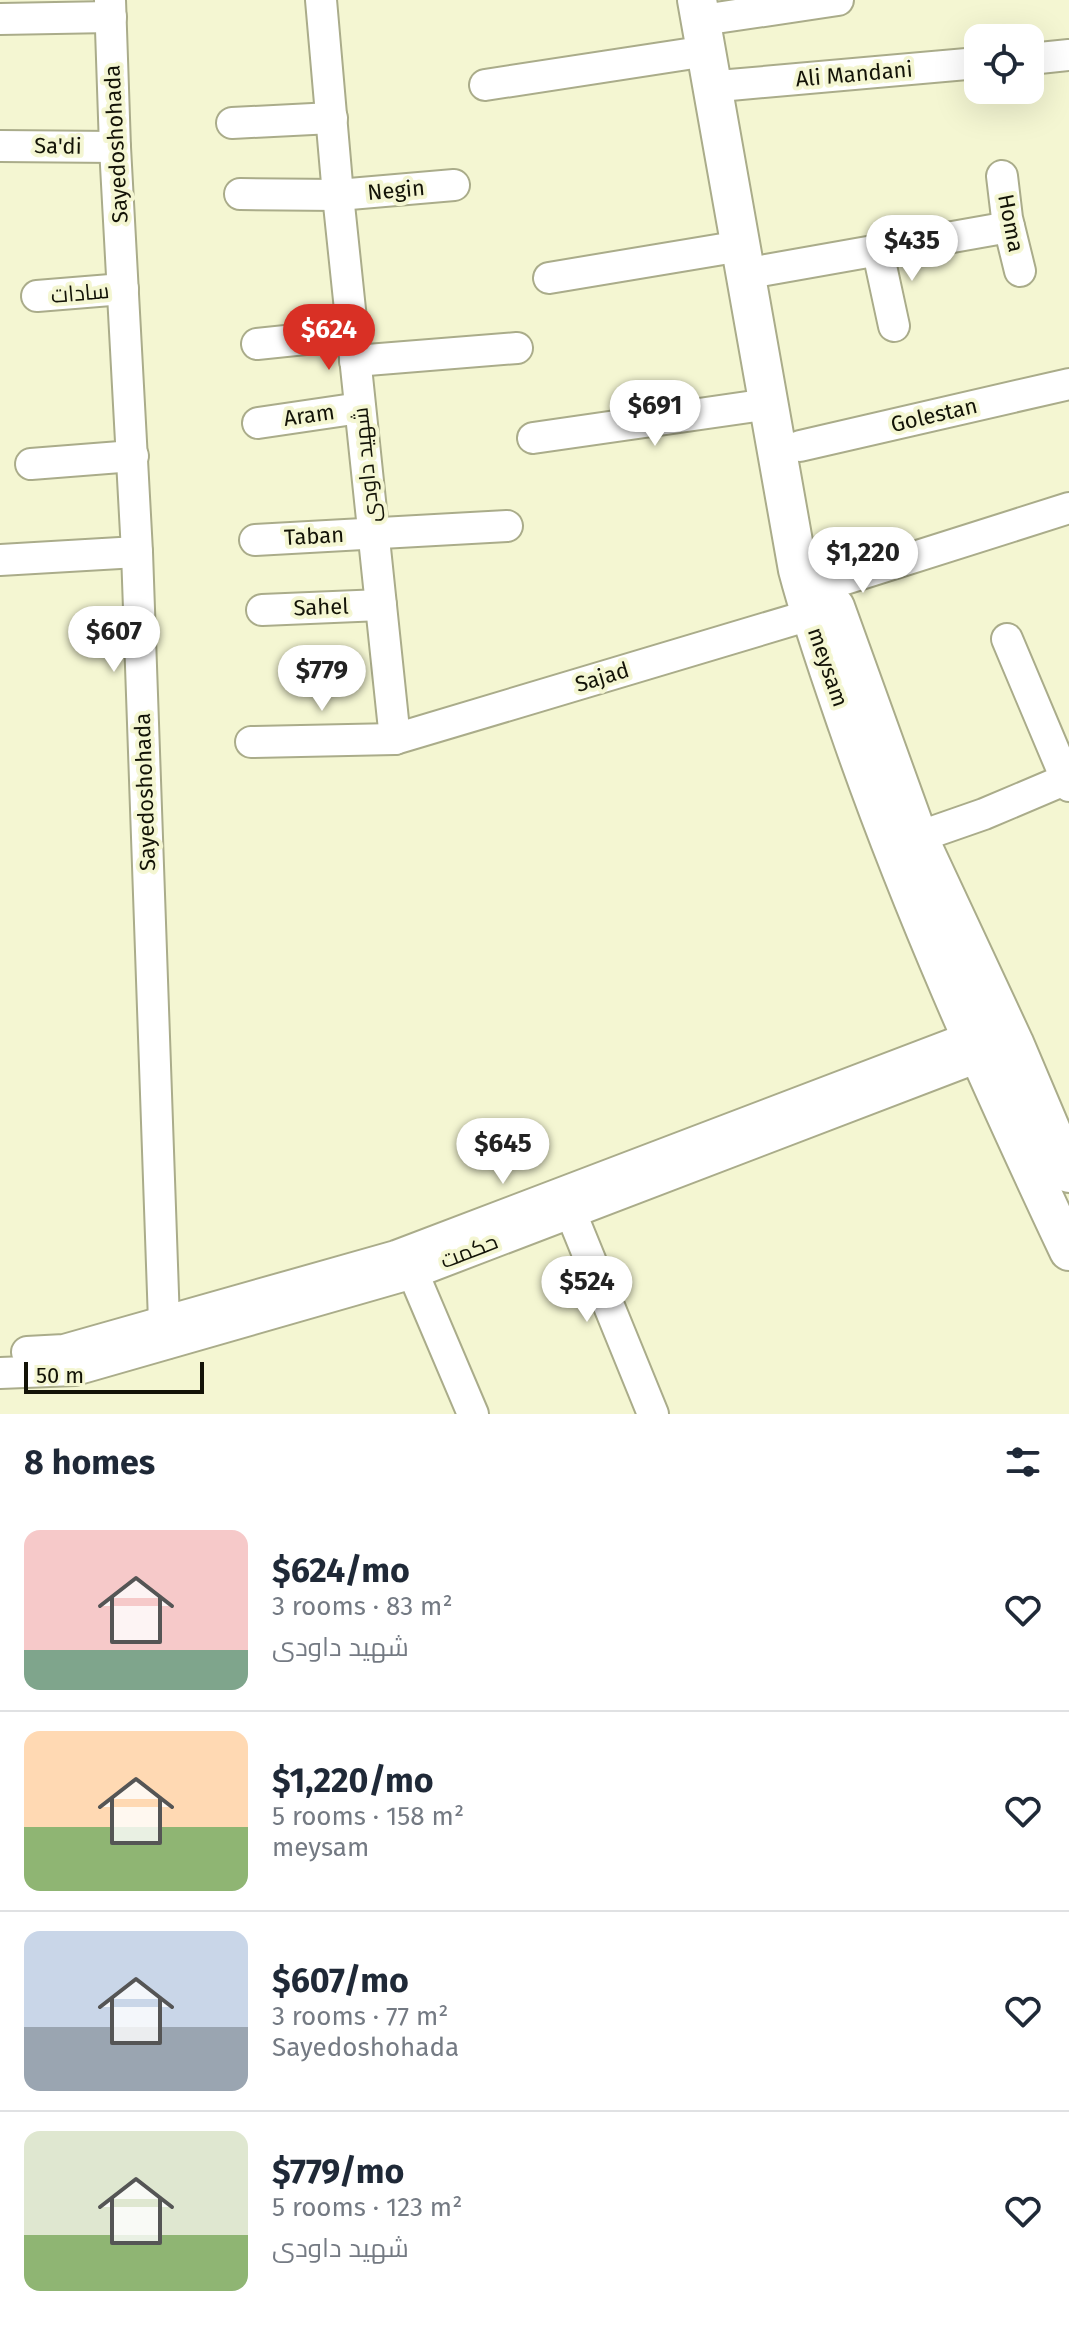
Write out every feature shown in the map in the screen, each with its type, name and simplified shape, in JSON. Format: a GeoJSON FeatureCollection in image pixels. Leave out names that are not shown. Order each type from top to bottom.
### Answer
{"type":"FeatureCollection","features":[{"type":"Feature","properties":{"kind":"main road","name":"meysam"},"geometry":{"type":"LineString","coordinates":[[708,17],[730,85],[754,258],[769,404],[798,570],[818,600],[918,837],[1069,1251]]}},
{"type":"Feature","properties":{"kind":"main road","name":"meysam"},"geometry":{"type":"LineString","coordinates":[[708,17],[754,258],[800,446],[818,600],[876,808],[992,1041],[1069,1173]]}},
{"type":"Feature","properties":{"kind":"street","name":"شهید داودی"},"geometry":{"type":"LineString","coordinates":[[321,0],[338,195],[395,739]]}},
{"type":"Feature","properties":{"kind":"street"},"geometry":{"type":"LineString","coordinates":[[485,85],[708,17],[838,0]]}},
{"type":"Feature","properties":{"kind":"street"},"geometry":{"type":"LineString","coordinates":[[0,19],[110,9]]}},
{"type":"Feature","properties":{"kind":"street","name":"Sayedoshohada"},"geometry":{"type":"LineString","coordinates":[[110,9],[133,456],[166,1333]]}},
{"type":"Feature","properties":{"kind":"street"},"geometry":{"type":"LineString","coordinates":[[1044,58],[1069,55]]}},
{"type":"Feature","properties":{"kind":"street","name":"Ali Mandani"},"geometry":{"type":"LineString","coordinates":[[730,85],[964,64]]}},
{"type":"Feature","properties":{"kind":"street"},"geometry":{"type":"LineString","coordinates":[[232,123],[332,118]]}},
{"type":"Feature","properties":{"kind":"street","name":"Sa'di"},"geometry":{"type":"LineString","coordinates":[[0,146],[115,147]]}},
{"type":"Feature","properties":{"kind":"street","name":"Homa"},"geometry":{"type":"LineString","coordinates":[[1002,176],[1009,227],[1020,271]]}},
{"type":"Feature","properties":{"kind":"street","name":"Negin"},"geometry":{"type":"LineString","coordinates":[[240,194],[338,195],[454,185]]}},
{"type":"Feature","properties":{"kind":"street"},"geometry":{"type":"LineString","coordinates":[[549,278],[754,258],[878,252],[1009,227]]}},
{"type":"Feature","properties":{"kind":"street"},"geometry":{"type":"LineString","coordinates":[[878,252],[894,326]]}},
{"type":"Feature","properties":{"kind":"street","name":"سادات"},"geometry":{"type":"LineString","coordinates":[[37,296],[123,289]]}},
{"type":"Feature","properties":{"kind":"street"},"geometry":{"type":"LineString","coordinates":[[257,344],[354,348],[517,348]]}},
{"type":"Feature","properties":{"kind":"street","name":"Golestan"},"geometry":{"type":"LineString","coordinates":[[800,446],[1069,384]]}},
{"type":"Feature","properties":{"kind":"street"},"geometry":{"type":"LineString","coordinates":[[533,438],[769,404]]}},
{"type":"Feature","properties":{"kind":"street","name":"Aram"},"geometry":{"type":"LineString","coordinates":[[258,423],[360,408]]}},
{"type":"Feature","properties":{"kind":"street"},"geometry":{"type":"LineString","coordinates":[[31,464],[133,456]]}},
{"type":"Feature","properties":{"kind":"street","name":"Sajad"},"geometry":{"type":"LineString","coordinates":[[251,742],[395,739],[818,600],[1069,508]]}},
{"type":"Feature","properties":{"kind":"street","name":"Taban"},"geometry":{"type":"LineString","coordinates":[[255,540],[507,526]]}},
{"type":"Feature","properties":{"kind":"street"},"geometry":{"type":"LineString","coordinates":[[0,560],[137,552]]}},
{"type":"Feature","properties":{"kind":"street","name":"Sahel"},"geometry":{"type":"LineString","coordinates":[[262,610],[381,605]]}},
{"type":"Feature","properties":{"kind":"street"},"geometry":{"type":"LineString","coordinates":[[918,837],[1068,781],[1007,639]]}},
{"type":"Feature","properties":{"kind":"street","name":"حکمت"},"geometry":{"type":"LineString","coordinates":[[0,1373],[75,1370],[166,1333],[396,1256],[992,1041]]}},
{"type":"Feature","properties":{"kind":"street","name":"حکمت"},"geometry":{"type":"LineString","coordinates":[[0,1353],[64,1350],[166,1333],[413,1273],[571,1213],[992,1041]]}},
{"type":"Feature","properties":{"kind":"street"},"geometry":{"type":"LineString","coordinates":[[571,1213],[653,1414]]}},
{"type":"Feature","properties":{"kind":"street"},"geometry":{"type":"LineString","coordinates":[[413,1273],[473,1414]]}}]}
